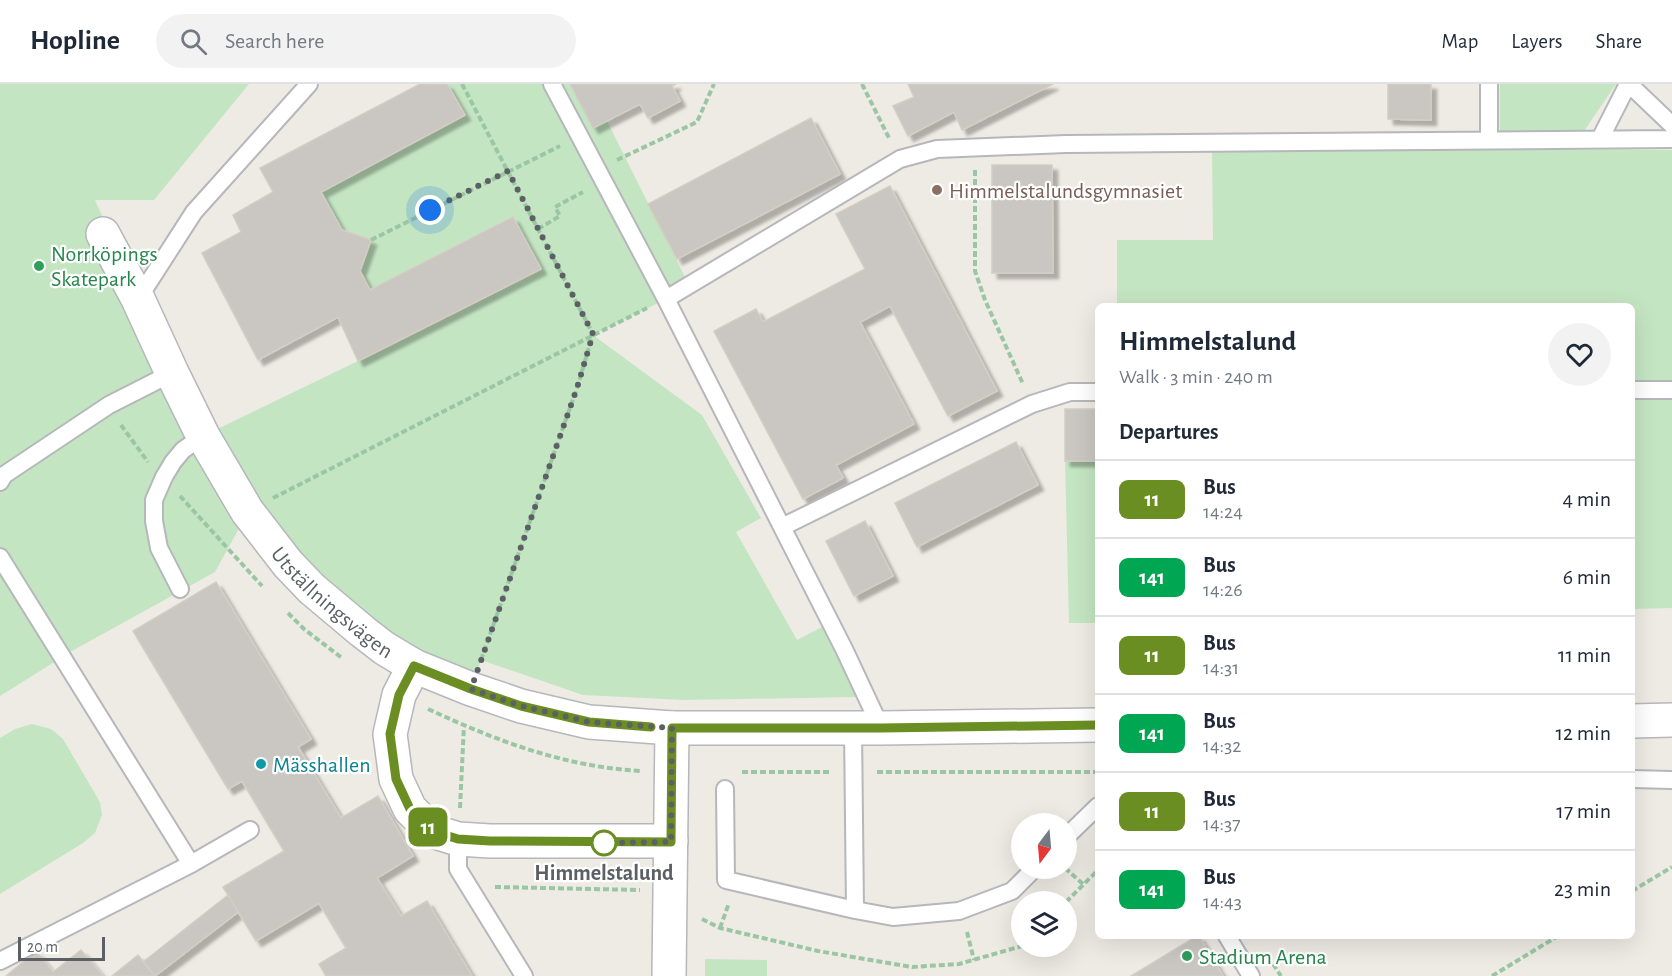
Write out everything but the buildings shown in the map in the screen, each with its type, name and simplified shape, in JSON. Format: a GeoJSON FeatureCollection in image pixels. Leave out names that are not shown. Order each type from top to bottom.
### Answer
{"type":"FeatureCollection","features":[{"type":"Feature","properties":{"kind":"street","name":"Utställningsvägen"},"geometry":{"type":"LineString","coordinates":[[103,234],[138,299],[203,436],[248,511],[288,564],[312,589],[384,648],[414,666],[521,706],[589,722],[672,728],[1095,725]]}},
{"type":"Feature","properties":{"kind":"street"},"geometry":{"type":"LineString","coordinates":[[414,666],[399,695],[390,734],[396,779],[410,809],[432,831],[458,839],[490,841],[671,842]]}},
{"type":"Feature","properties":{"kind":"street"},"geometry":{"type":"LineString","coordinates":[[1635,720],[1672,720]]}},
{"type":"Feature","properties":{"kind":"street"},"geometry":{"type":"LineString","coordinates":[[669,976],[672,728]]}},
{"type":"Feature","properties":{"kind":"lane"},"geometry":{"type":"LineString","coordinates":[[138,299],[194,212],[309,84]]}},
{"type":"Feature","properties":{"kind":"lane"},"geometry":{"type":"LineString","coordinates":[[552,84],[666,299],[844,649],[867,728],[855,910]]}},
{"type":"Feature","properties":{"kind":"lane"},"geometry":{"type":"LineString","coordinates":[[1489,84],[1489,140]]}},
{"type":"Feature","properties":{"kind":"lane"},"geometry":{"type":"LineString","coordinates":[[1600,139],[1628,84],[1672,125]]}},
{"type":"Feature","properties":{"kind":"lane"},"geometry":{"type":"LineString","coordinates":[[666,299],[900,159],[937,149],[1065,144],[1672,139]]}},
{"type":"Feature","properties":{"kind":"lane"},"geometry":{"type":"LineString","coordinates":[[0,482],[4,475],[110,405],[172,373]]}},
{"type":"Feature","properties":{"kind":"lane"},"geometry":{"type":"LineString","coordinates":[[1635,390],[1672,390]]}},
{"type":"Feature","properties":{"kind":"lane"},"geometry":{"type":"LineString","coordinates":[[782,527],[1032,404],[1070,392],[1095,392]]}},
{"type":"Feature","properties":{"kind":"lane"},"geometry":{"type":"LineString","coordinates":[[180,589],[159,548],[154,521],[154,500],[173,462],[183,450],[203,436]]}},
{"type":"Feature","properties":{"kind":"lane"},"geometry":{"type":"LineString","coordinates":[[0,556],[191,864]]}},
{"type":"Feature","properties":{"kind":"lane"},"geometry":{"type":"LineString","coordinates":[[1635,779],[1672,780]]}},
{"type":"Feature","properties":{"kind":"lane"},"geometry":{"type":"LineString","coordinates":[[725,789],[726,880],[893,917],[959,911],[1012,891],[1024,879]]}},
{"type":"Feature","properties":{"kind":"lane"},"geometry":{"type":"LineString","coordinates":[[1077,826],[1095,809]]}},
{"type":"Feature","properties":{"kind":"lane"},"geometry":{"type":"LineString","coordinates":[[0,961],[191,864],[250,830]]}},
{"type":"Feature","properties":{"kind":"lane"},"geometry":{"type":"LineString","coordinates":[[458,839],[458,868],[524,976]]}},
{"type":"Feature","properties":{"kind":"lane"},"geometry":{"type":"LineString","coordinates":[[1229,939],[1251,976]]}},
{"type":"Feature","properties":{"kind":"path"},"geometry":{"type":"LineString","coordinates":[[462,84],[593,334],[577,388],[471,689]]}},
{"type":"Feature","properties":{"kind":"path"},"geometry":{"type":"LineString","coordinates":[[538,229],[560,216],[555,207],[600,176],[697,122],[714,84]]}},
{"type":"Feature","properties":{"kind":"path"},"geometry":{"type":"LineString","coordinates":[[862,84],[900,159]]}},
{"type":"Feature","properties":{"kind":"path"},"geometry":{"type":"LineString","coordinates":[[371,240],[579,137]]}},
{"type":"Feature","properties":{"kind":"path"},"geometry":{"type":"LineString","coordinates":[[975,148],[975,271],[1032,404]]}},
{"type":"Feature","properties":{"kind":"path"},"geometry":{"type":"LineString","coordinates":[[248,511],[593,334],[666,299]]}},
{"type":"Feature","properties":{"kind":"path"},"geometry":{"type":"LineString","coordinates":[[458,839],[464,725]]}},
{"type":"Feature","properties":{"kind":"path"},"geometry":{"type":"LineString","coordinates":[[1635,889],[1672,867]]}},
{"type":"Feature","properties":{"kind":"path"},"geometry":{"type":"LineString","coordinates":[[1077,892],[1095,873]]}},
{"type":"Feature","properties":{"kind":"path"},"geometry":{"type":"LineString","coordinates":[[1077,879],[1084,885]]}},
{"type":"Feature","properties":{"kind":"path"},"geometry":{"type":"LineString","coordinates":[[486,887],[641,890],[720,928],[818,951],[912,967],[959,964],[1011,949]]}},
{"type":"Feature","properties":{"kind":"path"},"geometry":{"type":"LineString","coordinates":[[1492,976],[1553,939]]}},
{"type":"Feature","properties":{"kind":"green space"},"geometry":{"type":"Polygon","coordinates":[[[0,84],[249,84],[154,200],[95,200],[172,373],[203,436],[541,269],[513,217],[370,290],[321,192],[465,116],[447,84],[570,84],[593,128],[607,121],[689,285],[593,335],[702,415],[761,518],[736,532],[797,640],[822,627],[857,697],[684,700],[583,695],[481,660],[471,689],[414,666],[248,512],[215,572],[72,651],[0,696],[0,84]]]}},
{"type":"Feature","properties":{"kind":"green space"},"geometry":{"type":"Polygon","coordinates":[[[1500,84],[1616,84],[1582,134],[1500,140],[1500,84]]]}},
{"type":"Feature","properties":{"kind":"green space"},"geometry":{"type":"Polygon","coordinates":[[[1212,148],[1672,150],[1672,608],[1635,609],[1635,303],[1117,303],[1117,240],[1213,240],[1212,148]]]}},
{"type":"Feature","properties":{"kind":"green space"},"geometry":{"type":"Polygon","coordinates":[[[1065,461],[1095,461],[1095,623],[1069,623],[1065,461]]]}},
{"type":"Feature","properties":{"kind":"green space"},"geometry":{"type":"Polygon","coordinates":[[[32,724],[51,729],[63,739],[100,802],[102,815],[95,833],[83,843],[0,894],[0,738],[15,729],[32,724]]]}},
{"type":"Feature","properties":{"kind":"green space"},"geometry":{"type":"Polygon","coordinates":[[[705,959],[767,960],[767,976],[705,976],[705,959]]]}},
{"type":"Feature","properties":{"kind":"bus line","name":"11"},"geometry":{"type":"LineString","coordinates":[[651,727],[589,722],[521,706],[414,666],[395,706],[390,734],[396,779],[410,809],[432,831],[458,839],[604,843],[671,842],[672,728],[1095,725]]}},
{"type":"Feature","properties":{"kind":"place","name":"Himmelstalundsgymnasiet"},"geometry":{"type":"Point","coordinates":[937,190]}},
{"type":"Feature","properties":{"kind":"place","name":"Norrköpings Skatepark"},"geometry":{"type":"Point","coordinates":[39,266]}},
{"type":"Feature","properties":{"kind":"place","name":"Mässhallen"},"geometry":{"type":"Point","coordinates":[261,764]}},
{"type":"Feature","properties":{"kind":"place","name":"Himmelstalund"},"geometry":{"type":"Point","coordinates":[604,843]}},
{"type":"Feature","properties":{"kind":"place","name":"Stadium Arena"},"geometry":{"type":"Point","coordinates":[1187,956]}},
{"type":"Feature","properties":{"kind":"route"},"geometry":{"type":"LineString","coordinates":[[430,210],[508,171],[593,334],[577,388],[471,689],[521,706],[589,722],[672,728],[671,842],[604,843]]}}]}
